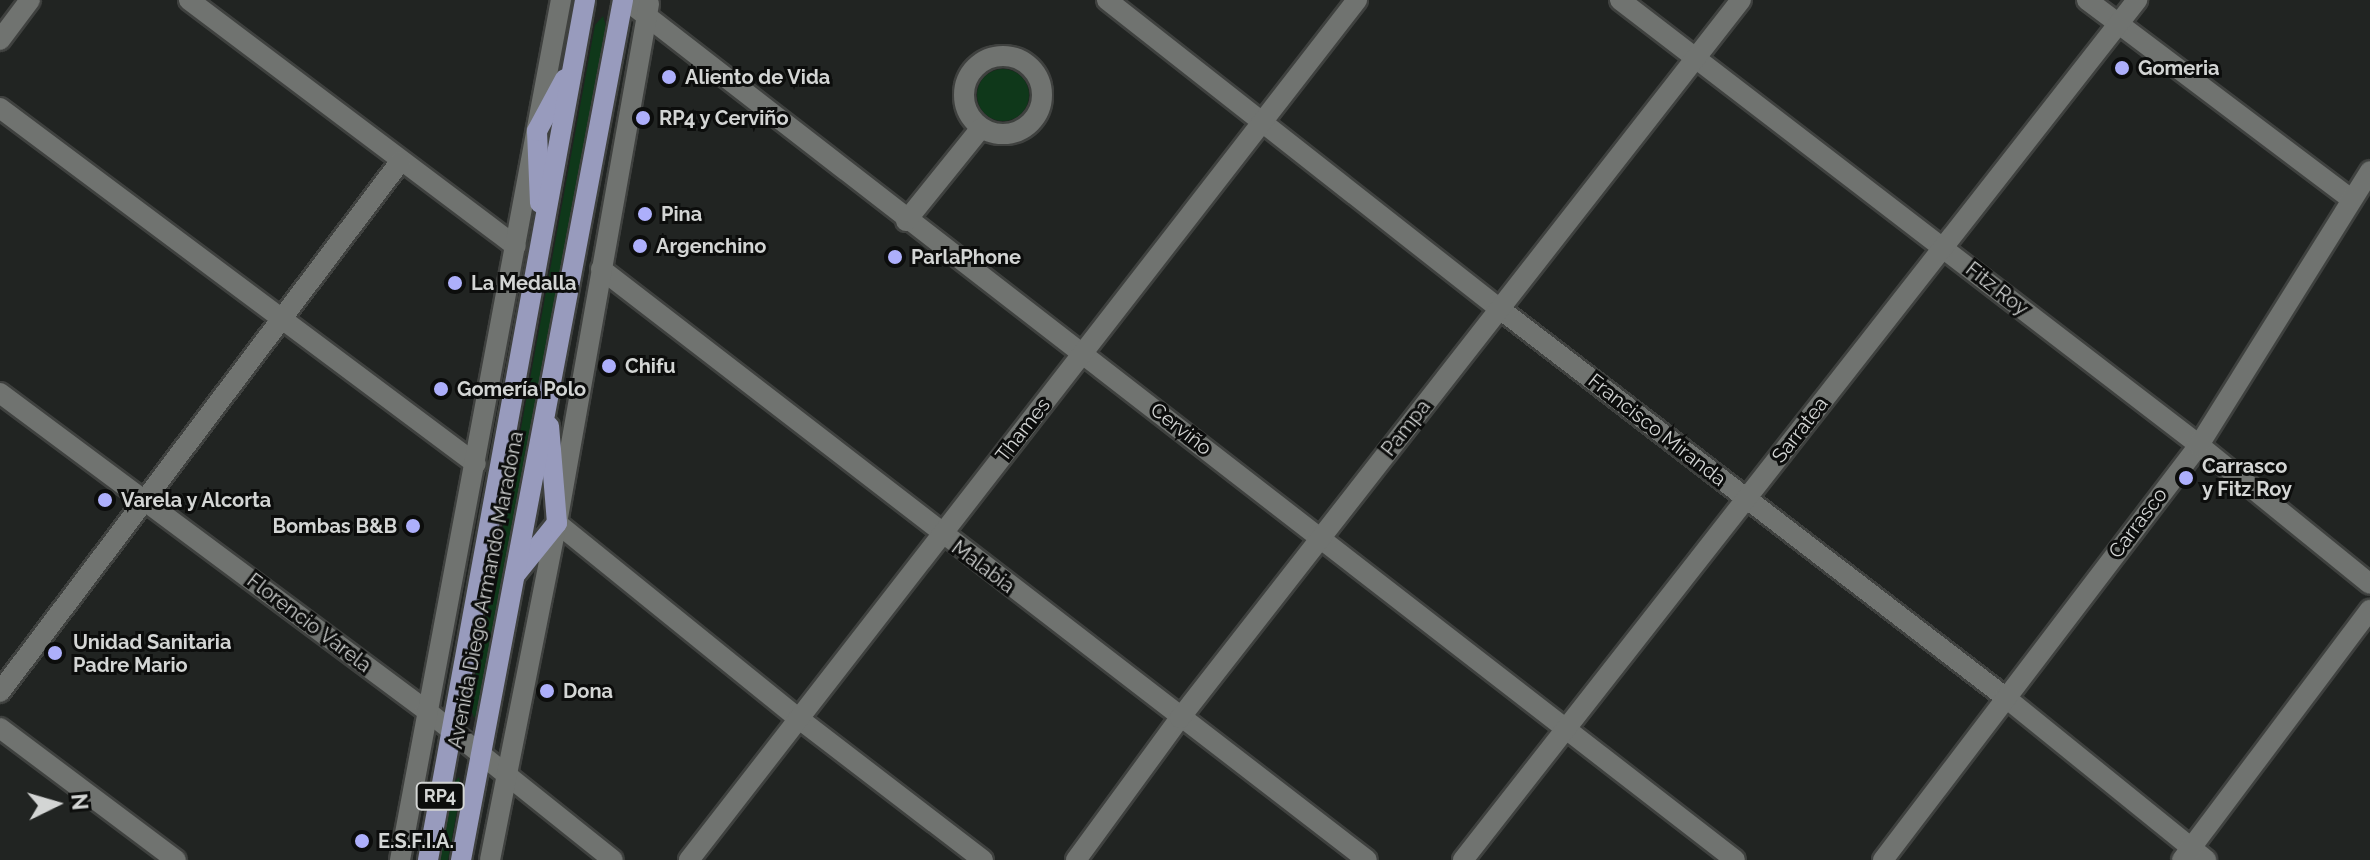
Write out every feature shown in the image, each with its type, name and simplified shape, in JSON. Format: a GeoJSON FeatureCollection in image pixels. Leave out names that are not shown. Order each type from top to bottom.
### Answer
{"type":"FeatureCollection","features":[{"type":"Feature","properties":{"kind":"main road","name":"Avenida Diego Armando Maradona"},"geometry":{"type":"LineString","coordinates":[[428,860],[585,0]]}},
{"type":"Feature","properties":{"kind":"main road","name":"Avenida Diego Armando Maradona"},"geometry":{"type":"LineString","coordinates":[[461,860],[625,0]]}},
{"type":"Feature","properties":{"kind":"main road"},"geometry":{"type":"LineString","coordinates":[[542,241],[537,131],[574,61]]}},
{"type":"Feature","properties":{"kind":"main road"},"geometry":{"type":"LineString","coordinates":[[513,578],[557,523],[547,398]]}},
{"type":"Feature","properties":{"kind":"street"},"geometry":{"type":"LineString","coordinates":[[0,40],[30,0]]}},
{"type":"Feature","properties":{"kind":"street"},"geometry":{"type":"LineString","coordinates":[[189,0],[400,162],[516,246]]}},
{"type":"Feature","properties":{"kind":"street","name":"Avenida Diego Armando Maradona"},"geometry":{"type":"LineString","coordinates":[[400,860],[561,0]]}},
{"type":"Feature","properties":{"kind":"street","name":"Cerviño"},"geometry":{"type":"LineString","coordinates":[[625,0],[648,7],[906,221],[1084,353],[1735,860]]}},
{"type":"Feature","properties":{"kind":"street","name":"Francisco Miranda"},"geometry":{"type":"LineString","coordinates":[[1107,0],[1500,309],[2005,697],[2193,856]]}},
{"type":"Feature","properties":{"kind":"street","name":"Thames"},"geometry":{"type":"LineString","coordinates":[[689,860],[1357,0]]}},
{"type":"Feature","properties":{"kind":"street","name":"Fitz Roy"},"geometry":{"type":"LineString","coordinates":[[1620,0],[2199,445],[2370,584]]}},
{"type":"Feature","properties":{"kind":"street","name":"Pampa"},"geometry":{"type":"LineString","coordinates":[[1076,860],[1180,718],[1741,0]]}},
{"type":"Feature","properties":{"kind":"street"},"geometry":{"type":"LineString","coordinates":[[2087,0],[2351,199]]}},
{"type":"Feature","properties":{"kind":"street","name":"Sarratea"},"geometry":{"type":"LineString","coordinates":[[1463,860],[1941,246],[2137,0]]}},
{"type":"Feature","properties":{"kind":"street"},"geometry":{"type":"LineString","coordinates":[[490,860],[557,523],[648,7]]}},
{"type":"Feature","properties":{"kind":"street"},"geometry":{"type":"LineString","coordinates":[[0,108],[476,464]]}},
{"type":"Feature","properties":{"kind":"street"},"geometry":{"type":"LineString","coordinates":[[906,221],[981,128]]}},
{"type":"Feature","properties":{"kind":"street"},"geometry":{"type":"LineString","coordinates":[[0,692],[143,498],[400,162]]}},
{"type":"Feature","properties":{"kind":"street","name":"Carrasco"},"geometry":{"type":"LineString","coordinates":[[1883,860],[2199,445],[2370,171]]}},
{"type":"Feature","properties":{"kind":"street","name":"Malabia"},"geometry":{"type":"LineString","coordinates":[[601,269],[941,535],[1367,860]]}},
{"type":"Feature","properties":{"kind":"street","name":"Florencio Varela"},"geometry":{"type":"LineString","coordinates":[[0,393],[427,711],[613,860]]}},
{"type":"Feature","properties":{"kind":"street"},"geometry":{"type":"LineString","coordinates":[[557,523],[798,718],[983,860]]}},
{"type":"Feature","properties":{"kind":"street"},"geometry":{"type":"LineString","coordinates":[[2193,856],[2370,610]]}},
{"type":"Feature","properties":{"kind":"street"},"geometry":{"type":"LineString","coordinates":[[0,728],[176,860]]}},
{"type":"Feature","properties":{"kind":"green space"},"geometry":{"type":"Polygon","coordinates":[[[603,16],[606,26],[481,708],[474,718],[470,706],[595,25],[603,16]]]}},
{"type":"Feature","properties":{"kind":"green space"},"geometry":{"type":"Polygon","coordinates":[[[1003,69],[1022,76],[1029,95],[1022,114],[1003,121],[984,114],[977,95],[984,76],[1003,69]]]}},
{"type":"Feature","properties":{"kind":"green space"},"geometry":{"type":"Polygon","coordinates":[[[459,777],[461,789],[448,860],[437,860],[450,787],[459,777]]]}},
{"type":"Feature","properties":{"kind":"place","name":"Gomeria"},"geometry":{"type":"Point","coordinates":[2122,68]}},
{"type":"Feature","properties":{"kind":"place","name":"Aliento de Vida"},"geometry":{"type":"Point","coordinates":[669,77]}},
{"type":"Feature","properties":{"kind":"place","name":"RP4 y Cerviño"},"geometry":{"type":"Point","coordinates":[643,118]}},
{"type":"Feature","properties":{"kind":"place","name":"Pina"},"geometry":{"type":"Point","coordinates":[645,214]}},
{"type":"Feature","properties":{"kind":"place","name":"Argenchino"},"geometry":{"type":"Point","coordinates":[640,246]}},
{"type":"Feature","properties":{"kind":"place","name":"ParlaPhone"},"geometry":{"type":"Point","coordinates":[895,257]}},
{"type":"Feature","properties":{"kind":"place","name":"La Medalla"},"geometry":{"type":"Point","coordinates":[455,283]}},
{"type":"Feature","properties":{"kind":"place","name":"Chifu"},"geometry":{"type":"Point","coordinates":[609,366]}},
{"type":"Feature","properties":{"kind":"place","name":"Gomería Polo"},"geometry":{"type":"Point","coordinates":[441,389]}},
{"type":"Feature","properties":{"kind":"place","name":"Carrasco y Fitz Roy"},"geometry":{"type":"Point","coordinates":[2186,478]}},
{"type":"Feature","properties":{"kind":"place","name":"Varela y Alcorta"},"geometry":{"type":"Point","coordinates":[105,500]}},
{"type":"Feature","properties":{"kind":"place","name":"Bombas B&B"},"geometry":{"type":"Point","coordinates":[413,526]}},
{"type":"Feature","properties":{"kind":"place","name":"Unidad Sanitaria Padre Mario"},"geometry":{"type":"Point","coordinates":[55,653]}},
{"type":"Feature","properties":{"kind":"place","name":"Dona"},"geometry":{"type":"Point","coordinates":[547,691]}},
{"type":"Feature","properties":{"kind":"place","name":"E.S.F.I.A."},"geometry":{"type":"Point","coordinates":[362,841]}}]}
